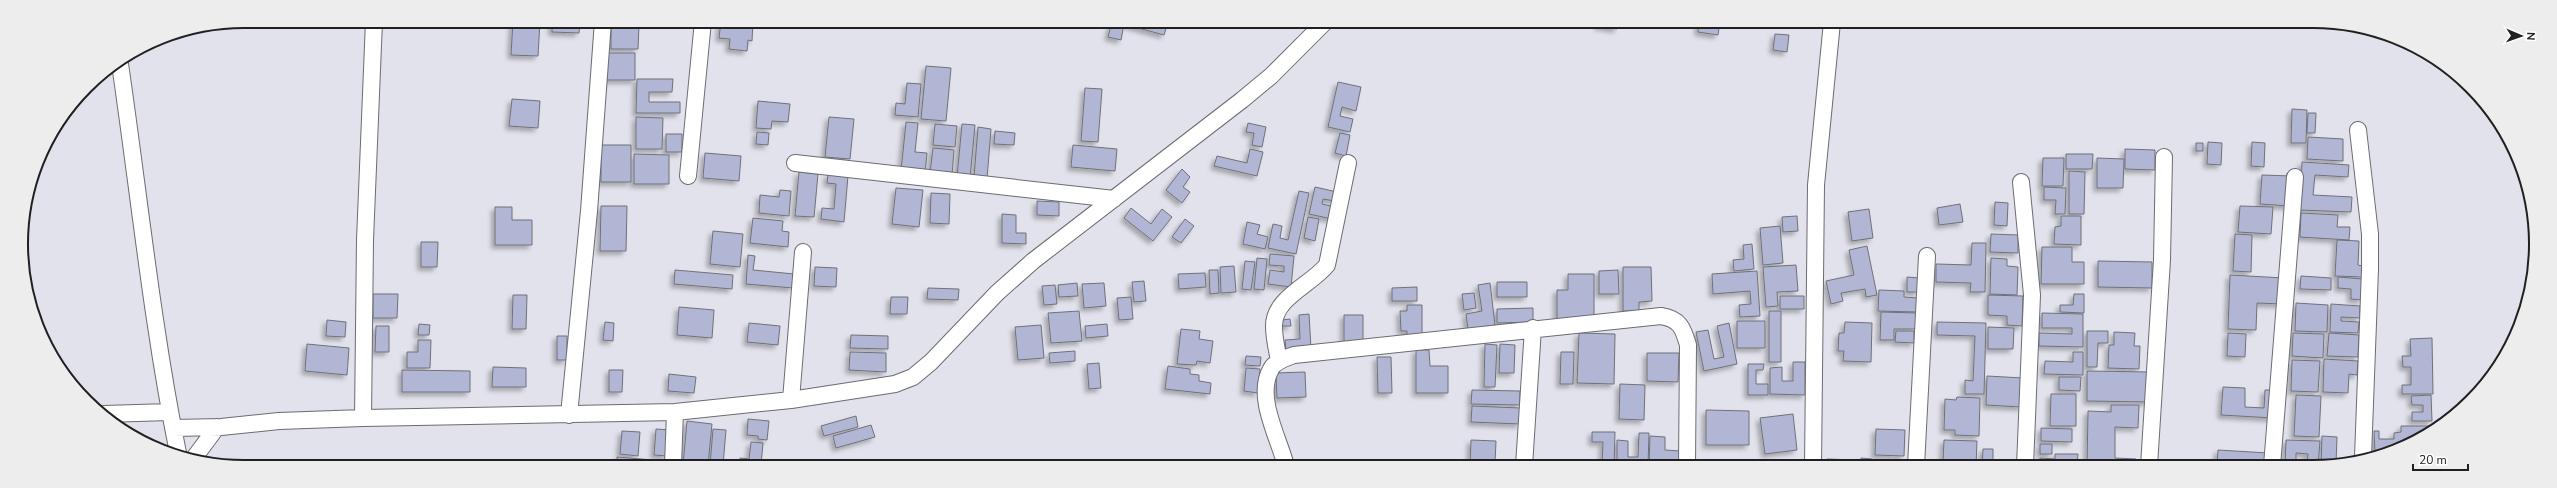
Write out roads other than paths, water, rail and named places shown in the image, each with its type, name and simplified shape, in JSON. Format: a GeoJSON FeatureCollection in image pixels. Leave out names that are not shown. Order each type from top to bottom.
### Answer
{"type":"FeatureCollection","features":[{"type":"Feature","properties":{"kind":"street"},"geometry":{"type":"LineString","coordinates":[[363,418],[365,247],[374,28]]}},
{"type":"Feature","properties":{"kind":"street"},"geometry":{"type":"LineString","coordinates":[[569,415],[589,211],[602,28]]}},
{"type":"Feature","properties":{"kind":"street"},"geometry":{"type":"LineString","coordinates":[[688,176],[702,28]]}},
{"type":"Feature","properties":{"kind":"street"},"geometry":{"type":"LineString","coordinates":[[113,415],[172,420],[217,427],[279,421],[363,418],[675,412],[791,400],[895,384],[913,377],[997,293],[1033,261],[1242,100],[1271,76],[1319,28]]}},
{"type":"Feature","properties":{"kind":"street"},"geometry":{"type":"LineString","coordinates":[[1813,460],[1816,185],[1831,28]]}},
{"type":"Feature","properties":{"kind":"street"},"geometry":{"type":"LineString","coordinates":[[120,67],[149,287],[178,450]]}},
{"type":"Feature","properties":{"kind":"street"},"geometry":{"type":"LineString","coordinates":[[2358,130],[2370,255],[2363,454]]}},
{"type":"Feature","properties":{"kind":"street"},"geometry":{"type":"LineString","coordinates":[[2149,460],[2162,260],[2164,157]]}},
{"type":"Feature","properties":{"kind":"street"},"geometry":{"type":"LineString","coordinates":[[795,163],[1114,199]]}},
{"type":"Feature","properties":{"kind":"street"},"geometry":{"type":"LineString","coordinates":[[1279,361],[1275,318],[1285,302],[1318,276],[1327,264],[1348,163]]}},
{"type":"Feature","properties":{"kind":"street"},"geometry":{"type":"LineString","coordinates":[[2272,460],[2296,177]]}},
{"type":"Feature","properties":{"kind":"street"},"geometry":{"type":"LineString","coordinates":[[2021,182],[2032,295],[2026,460]]}},
{"type":"Feature","properties":{"kind":"street"},"geometry":{"type":"LineString","coordinates":[[791,400],[803,252]]}},
{"type":"Feature","properties":{"kind":"street"},"geometry":{"type":"LineString","coordinates":[[1916,460],[1927,256]]}},
{"type":"Feature","properties":{"kind":"street"},"geometry":{"type":"LineString","coordinates":[[1284,460],[1266,401],[1271,369],[1279,361],[1294,355],[1533,328],[1661,316],[1678,321],[1684,330],[1688,345],[1687,460]]}},
{"type":"Feature","properties":{"kind":"street"},"geometry":{"type":"LineString","coordinates":[[1524,460],[1533,328]]}},
{"type":"Feature","properties":{"kind":"street"},"geometry":{"type":"LineString","coordinates":[[673,460],[675,412]]}},
{"type":"Feature","properties":{"kind":"street"},"geometry":{"type":"LineString","coordinates":[[196,455],[217,427]]}}]}
